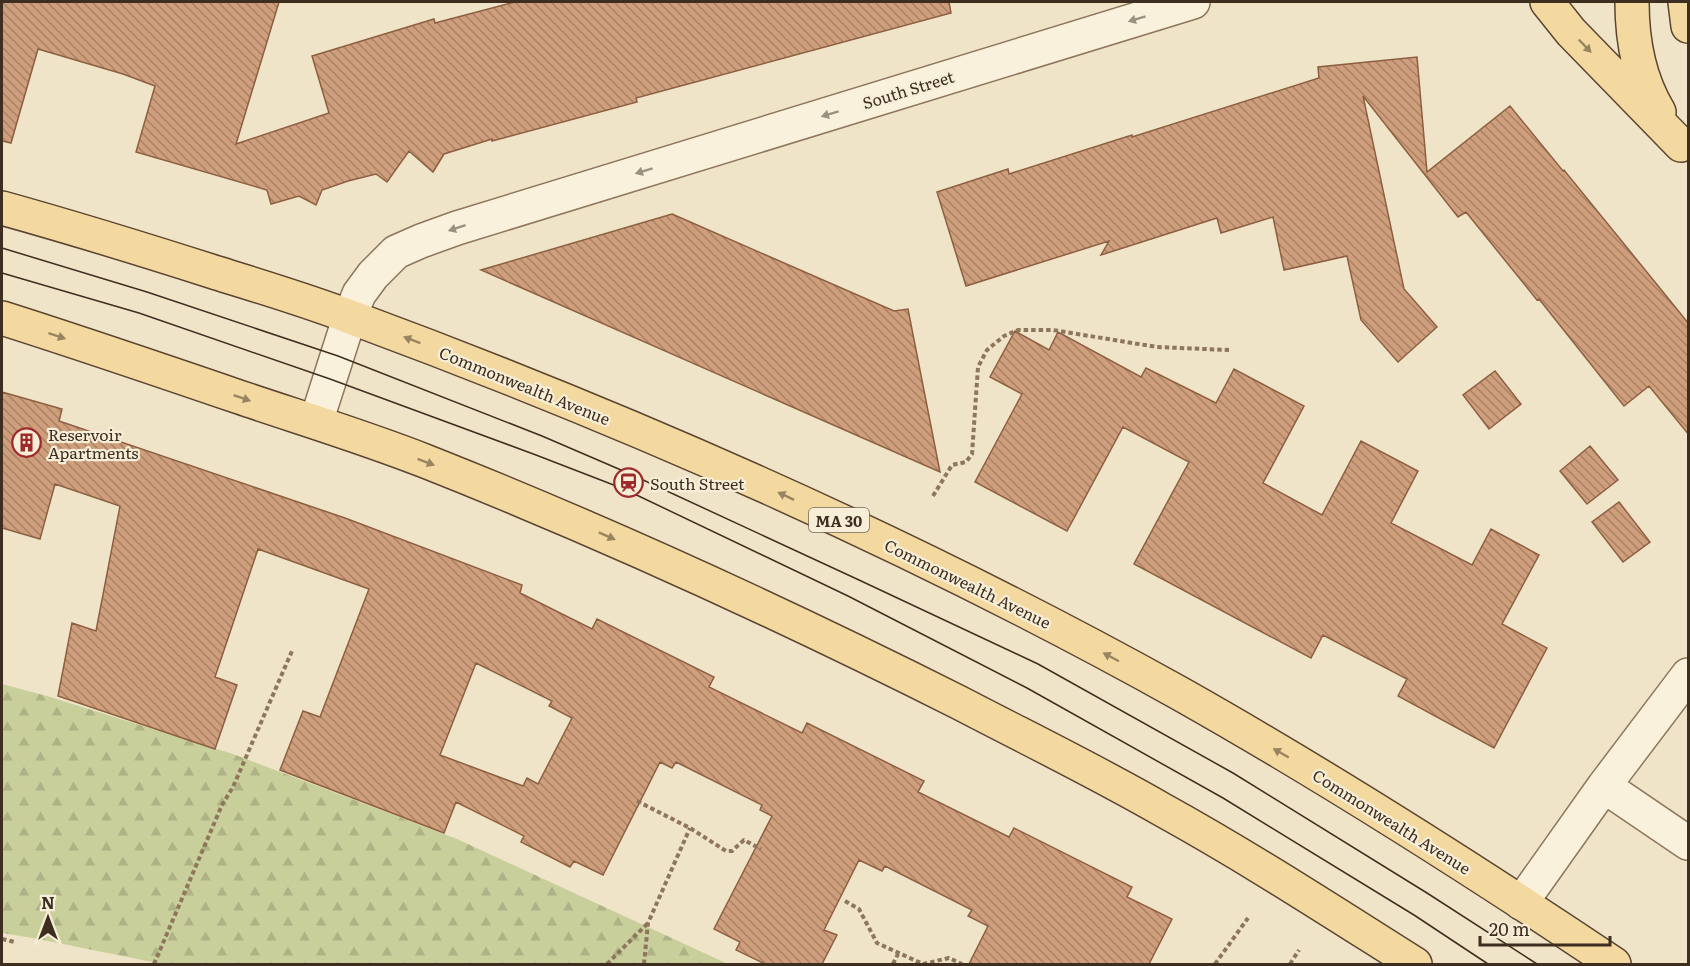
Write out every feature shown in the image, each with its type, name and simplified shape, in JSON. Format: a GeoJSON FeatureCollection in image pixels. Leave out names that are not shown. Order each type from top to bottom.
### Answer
{"type":"FeatureCollection","features":[{"type":"Feature","properties":{"kind":"main road"},"geometry":{"type":"LineString","coordinates":[[1547,2],[1571,32],[1685,149]]}},
{"type":"Feature","properties":{"kind":"main road"},"geometry":{"type":"LineString","coordinates":[[1632,2],[1635,49],[1643,80],[1657,109],[1685,149]]}},
{"type":"Feature","properties":{"kind":"main road"},"geometry":{"type":"LineString","coordinates":[[1685,2],[1689,26]]}},
{"type":"Feature","properties":{"kind":"main road","name":"Commonwealth Avenue"},"geometry":{"type":"LineString","coordinates":[[2,208],[104,237],[350,316],[460,358],[740,474],[890,544],[1037,617],[1180,694],[1455,859],[1614,964]]}},
{"type":"Feature","properties":{"kind":"main road"},"geometry":{"type":"LineString","coordinates":[[2,318],[104,350],[422,460],[575,522],[723,587],[1015,731],[1161,808],[1298,890],[1415,964]]}},
{"type":"Feature","properties":{"kind":"street","name":"South Street"},"geometry":{"type":"LineString","coordinates":[[316,422],[359,294],[373,275],[396,252],[457,228],[1192,2]]}},
{"type":"Feature","properties":{"kind":"street"},"geometry":{"type":"LineString","coordinates":[[1521,903],[1604,786],[1689,675]]}},
{"type":"Feature","properties":{"kind":"street"},"geometry":{"type":"LineString","coordinates":[[1604,786],[1689,843]]}},
{"type":"Feature","properties":{"kind":"path"},"geometry":{"type":"LineString","coordinates":[[933,496],[952,465],[966,462],[972,454],[978,367],[987,350],[1004,336],[1018,330],[1053,330],[1157,347],[1229,350]]}},
{"type":"Feature","properties":{"kind":"path"},"geometry":{"type":"LineString","coordinates":[[154,964],[222,805],[233,787],[292,651]]}},
{"type":"Feature","properties":{"kind":"path"},"geometry":{"type":"LineString","coordinates":[[637,801],[690,828],[726,851],[732,851],[744,840],[761,849]]}},
{"type":"Feature","properties":{"kind":"path"},"geometry":{"type":"LineString","coordinates":[[644,964],[648,923],[690,828]]}},
{"type":"Feature","properties":{"kind":"path"},"geometry":{"type":"LineString","coordinates":[[845,901],[860,909],[877,943],[923,964],[949,958],[962,964]]}},
{"type":"Feature","properties":{"kind":"path"},"geometry":{"type":"LineString","coordinates":[[1215,964],[1248,918]]}},
{"type":"Feature","properties":{"kind":"path"},"geometry":{"type":"LineString","coordinates":[[607,964],[648,923]]}},
{"type":"Feature","properties":{"kind":"path"},"geometry":{"type":"LineString","coordinates":[[2,939],[15,942]]}},
{"type":"Feature","properties":{"kind":"path"},"geometry":{"type":"LineString","coordinates":[[1290,964],[1299,950]]}},
{"type":"Feature","properties":{"kind":"path"},"geometry":{"type":"LineString","coordinates":[[893,964],[898,954]]}},
{"type":"Feature","properties":{"kind":"green space"},"geometry":{"type":"Polygon","coordinates":[[[2,684],[233,754],[457,839],[728,964],[162,964],[2,933],[2,684]]]}},
{"type":"Feature","properties":{"kind":"building"},"geometry":{"type":"Polygon","coordinates":[[[2,2],[279,2],[236,144],[329,113],[312,56],[434,19],[435,23],[515,2],[949,2],[951,13],[636,98],[637,102],[492,141],[492,139],[444,154],[433,172],[409,151],[387,182],[376,174],[348,181],[322,190],[316,205],[299,196],[271,204],[267,190],[136,152],[155,86],[38,49],[11,143],[2,141],[2,2]]]}},
{"type":"Feature","properties":{"kind":"building"},"geometry":{"type":"Polygon","coordinates":[[[1417,57],[1427,172],[1510,106],[1689,324],[1689,435],[1649,386],[1624,406],[1466,212],[1458,217],[1363,96],[1404,289],[1437,327],[1398,362],[1361,320],[1347,256],[1284,270],[1273,217],[1221,233],[1217,218],[1101,255],[1109,241],[966,286],[937,192],[1008,169],[1009,174],[1319,78],[1318,67],[1417,57]]]}},
{"type":"Feature","properties":{"kind":"building"},"geometry":{"type":"Polygon","coordinates":[[[672,214],[894,311],[908,309],[940,472],[481,270],[672,214]]]}},
{"type":"Feature","properties":{"kind":"building"},"geometry":{"type":"Polygon","coordinates":[[[1015,331],[1049,350],[1058,332],[1141,377],[1146,368],[1216,403],[1234,369],[1304,406],[1263,483],[1322,515],[1361,441],[1418,471],[1391,523],[1472,565],[1491,529],[1539,555],[1502,624],[1547,648],[1494,748],[1398,696],[1407,679],[1323,635],[1311,658],[1134,564],[1189,462],[1123,427],[1067,531],[975,482],[1022,394],[990,377],[1015,331]]]}},
{"type":"Feature","properties":{"kind":"building"},"geometry":{"type":"Polygon","coordinates":[[[1495,371],[1521,404],[1489,429],[1463,395],[1495,371]]]}},
{"type":"Feature","properties":{"kind":"building"},"geometry":{"type":"Polygon","coordinates":[[[2,392],[62,409],[59,421],[345,518],[522,585],[520,593],[592,629],[597,619],[714,677],[709,687],[802,733],[807,723],[924,781],[918,792],[1009,837],[1014,828],[1132,887],[1127,897],[1172,919],[1149,964],[969,964],[988,926],[968,916],[972,910],[885,866],[882,871],[859,860],[824,930],[837,935],[822,964],[765,964],[736,950],[740,942],[714,929],[772,816],[760,810],[762,805],[676,762],[672,768],[660,762],[603,875],[574,861],[570,867],[521,842],[524,836],[456,802],[444,833],[280,770],[303,711],[320,717],[369,589],[258,549],[215,677],[237,685],[215,749],[58,696],[72,623],[96,631],[120,506],[55,484],[40,539],[2,528],[2,392]],[[476,663],[440,755],[523,786],[527,778],[538,784],[572,718],[549,706],[552,701],[476,663]]]}},
{"type":"Feature","properties":{"kind":"building"},"geometry":{"type":"Polygon","coordinates":[[[1590,446],[1618,480],[1587,504],[1560,471],[1590,446]]]}},
{"type":"Feature","properties":{"kind":"building"},"geometry":{"type":"Polygon","coordinates":[[[1619,502],[1650,542],[1623,562],[1592,522],[1619,502]]]}},
{"type":"Feature","properties":{"kind":"tram line"},"geometry":{"type":"LineString","coordinates":[[2,248],[147,292],[338,356],[542,436],[628,473],[859,580],[1038,664],[1233,773],[1537,964]]}},
{"type":"Feature","properties":{"kind":"tram line"},"geometry":{"type":"LineString","coordinates":[[2,273],[139,313],[330,379],[624,489],[848,596],[1027,688],[1223,798],[1414,915],[1488,964]]}},
{"type":"Feature","properties":{"kind":"place","name":"Reservoir Apartments"},"geometry":{"type":"Point","coordinates":[27,443]}},
{"type":"Feature","properties":{"kind":"place","name":"South Street"},"geometry":{"type":"Point","coordinates":[629,483]}}]}
